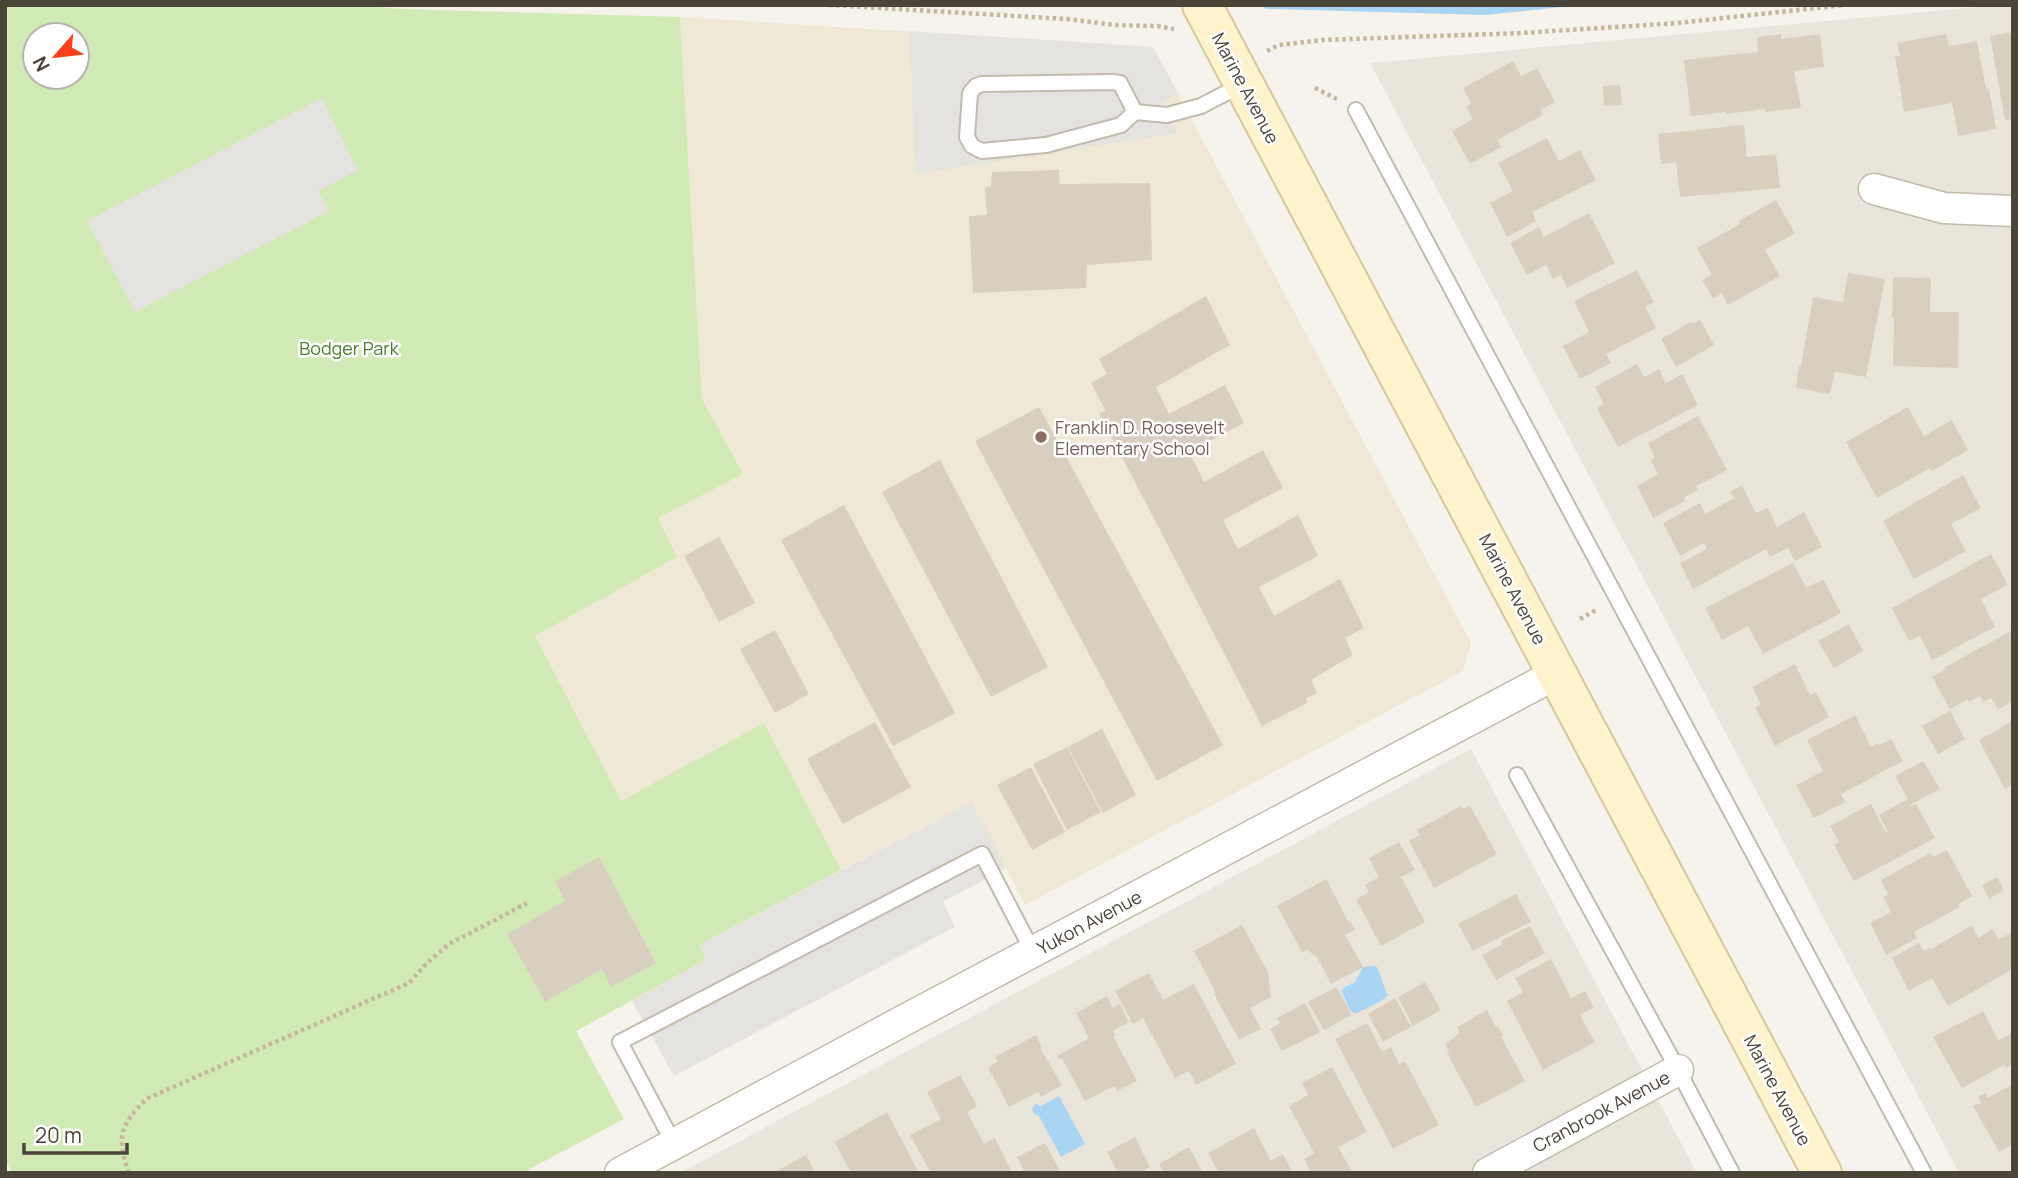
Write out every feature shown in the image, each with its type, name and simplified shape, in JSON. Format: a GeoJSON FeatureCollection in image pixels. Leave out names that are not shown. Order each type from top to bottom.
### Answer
{"type":"FeatureCollection","features":[{"type":"Feature","properties":{"kind":"main road","name":"Marine Avenue"},"geometry":{"type":"LineString","coordinates":[[1221,41],[1822,1173]]}},
{"type":"Feature","properties":{"kind":"street"},"geometry":{"type":"LineString","coordinates":[[1874,189],[1944,208],[2013,211]]}},
{"type":"Feature","properties":{"kind":"street","name":"Yukon Avenue"},"geometry":{"type":"LineString","coordinates":[[620,1173],[1558,673]]}},
{"type":"Feature","properties":{"kind":"street","name":"Cranbrook Avenue"},"geometry":{"type":"LineString","coordinates":[[1488,1173],[1678,1070]]}},
{"type":"Feature","properties":{"kind":"lane"},"geometry":{"type":"LineString","coordinates":[[1135,112],[1120,83],[982,83],[970,93],[967,137],[972,146],[982,151],[1046,145],[1121,125],[1135,112],[1167,115],[1201,106],[1221,41]]}},
{"type":"Feature","properties":{"kind":"lane"},"geometry":{"type":"LineString","coordinates":[[1356,110],[1924,1173]]}},
{"type":"Feature","properties":{"kind":"lane"},"geometry":{"type":"LineString","coordinates":[[1517,775],[1732,1173]]}},
{"type":"Feature","properties":{"kind":"lane"},"geometry":{"type":"LineString","coordinates":[[674,1144],[620,1042],[982,854],[1033,952]]}},
{"type":"Feature","properties":{"kind":"path"},"geometry":{"type":"LineString","coordinates":[[829,5],[1157,26],[1221,41],[1279,45],[1322,40],[1522,33],[1678,23],[1844,5]]}},
{"type":"Feature","properties":{"kind":"path"},"geometry":{"type":"LineString","coordinates":[[1580,619],[1596,610]]}},
{"type":"Feature","properties":{"kind":"path"},"geometry":{"type":"LineString","coordinates":[[129,1173],[122,1154],[122,1132],[130,1115],[146,1099],[409,983],[449,944],[527,904]]}},
{"type":"Feature","properties":{"kind":"shaded area"},"geometry":{"type":"Polygon","coordinates":[[[2013,5],[2013,1173],[1959,1173],[1370,63],[2013,5]]]}},
{"type":"Feature","properties":{"kind":"shaded area","name":"Franklin D. Roosevelt Elementary School"},"geometry":{"type":"Polygon","coordinates":[[[680,17],[1153,47],[1471,643],[1463,671],[1025,905],[972,802],[841,870],[764,724],[621,802],[534,635],[676,557],[658,518],[742,474],[702,399],[680,17]]]}},
{"type":"Feature","properties":{"kind":"shaded area"},"geometry":{"type":"Polygon","coordinates":[[[909,31],[1153,47],[1178,93],[1160,104],[1177,133],[916,174],[909,31]]]}},
{"type":"Feature","properties":{"kind":"shaded area"},"geometry":{"type":"Polygon","coordinates":[[[322,98],[358,170],[318,191],[329,211],[135,312],[87,221],[322,98]]]}},
{"type":"Feature","properties":{"kind":"shaded area"},"geometry":{"type":"Polygon","coordinates":[[[1471,749],[1697,1173],[680,1173],[1471,749]]]}},
{"type":"Feature","properties":{"kind":"shaded area"},"geometry":{"type":"Polygon","coordinates":[[[972,802],[1006,868],[943,902],[955,927],[674,1076],[632,1001],[706,960],[699,945],[972,802]]]}},
{"type":"Feature","properties":{"kind":"green space","name":"Bodger Park"},"geometry":{"type":"Polygon","coordinates":[[[5,5],[352,5],[402,9],[680,17],[702,399],[743,474],[658,518],[677,557],[535,636],[621,801],[764,723],[841,870],[699,945],[706,960],[576,1031],[624,1119],[522,1173],[11,1173],[5,1157],[5,5]]]}},
{"type":"Feature","properties":{"kind":"water"},"geometry":{"type":"Polygon","coordinates":[[[1198,5],[1582,5],[1485,15],[1198,5]]]}},
{"type":"Feature","properties":{"kind":"water"},"geometry":{"type":"Polygon","coordinates":[[[1376,966],[1388,995],[1355,1014],[1350,1010],[1342,992],[1343,988],[1355,982],[1363,967],[1376,966]]]}},
{"type":"Feature","properties":{"kind":"water"},"geometry":{"type":"Polygon","coordinates":[[[1059,1096],[1085,1144],[1061,1157],[1032,1108],[1059,1096]]]}},
{"type":"Feature","properties":{"kind":"pier"},"geometry":{"type":"Polygon","coordinates":[[[1195,5],[1263,5],[1267,13],[1198,9],[1195,5]]]}},
{"type":"Feature","properties":{"kind":"building"},"geometry":{"type":"Polygon","coordinates":[[[2013,32],[2013,119],[2005,120],[1990,36],[2013,32]]]}},
{"type":"Feature","properties":{"kind":"building"},"geometry":{"type":"Polygon","coordinates":[[[1781,34],[1781,39],[1820,34],[1824,67],[1794,71],[1801,108],[1691,116],[1684,60],[1758,52],[1757,37],[1781,34]]]}},
{"type":"Feature","properties":{"kind":"building"},"geometry":{"type":"Polygon","coordinates":[[[1946,34],[1949,46],[1977,41],[1996,129],[1958,136],[1952,103],[1904,112],[1895,56],[1900,56],[1897,43],[1946,34]]]}},
{"type":"Feature","properties":{"kind":"building"},"geometry":{"type":"Polygon","coordinates":[[[1513,61],[1521,76],[1537,68],[1555,102],[1540,110],[1543,115],[1497,140],[1501,147],[1470,164],[1452,131],[1473,119],[1466,107],[1471,104],[1463,88],[1513,61]]]}},
{"type":"Feature","properties":{"kind":"building"},"geometry":{"type":"Polygon","coordinates":[[[1620,85],[1622,105],[1604,106],[1603,86],[1620,85]]]}},
{"type":"Feature","properties":{"kind":"building"},"geometry":{"type":"Polygon","coordinates":[[[1744,125],[1747,157],[1776,154],[1780,188],[1680,197],[1676,162],[1661,164],[1658,134],[1744,125]]]}},
{"type":"Feature","properties":{"kind":"building"},"geometry":{"type":"Polygon","coordinates":[[[1547,138],[1559,161],[1580,150],[1596,180],[1532,212],[1536,221],[1507,237],[1490,203],[1513,191],[1498,163],[1547,138]]]}},
{"type":"Feature","properties":{"kind":"building"},"geometry":{"type":"Polygon","coordinates":[[[1059,170],[1060,184],[1150,183],[1152,260],[1087,265],[1086,288],[973,293],[969,216],[987,215],[985,187],[991,186],[992,172],[1059,170]]]}},
{"type":"Feature","properties":{"kind":"building"},"geometry":{"type":"Polygon","coordinates":[[[1776,200],[1795,233],[1765,250],[1780,276],[1728,305],[1722,293],[1713,299],[1702,280],[1712,275],[1697,248],[1776,200]]]}},
{"type":"Feature","properties":{"kind":"building"},"geometry":{"type":"Polygon","coordinates":[[[1589,213],[1615,263],[1567,288],[1561,275],[1553,279],[1546,265],[1527,275],[1510,243],[1539,227],[1544,237],[1589,213]]]}},
{"type":"Feature","properties":{"kind":"building"},"geometry":{"type":"Polygon","coordinates":[[[1637,270],[1654,302],[1645,307],[1656,328],[1606,354],[1611,363],[1580,379],[1563,346],[1589,332],[1574,301],[1637,270]]]}},
{"type":"Feature","properties":{"kind":"building"},"geometry":{"type":"Polygon","coordinates":[[[1848,273],[1885,279],[1866,377],[1835,372],[1830,394],[1796,388],[1813,297],[1843,302],[1848,273]]]}},
{"type":"Feature","properties":{"kind":"building"},"geometry":{"type":"Polygon","coordinates":[[[1893,277],[1931,278],[1930,312],[1959,312],[1958,368],[1893,366],[1893,277]]]}},
{"type":"Feature","properties":{"kind":"building"},"geometry":{"type":"Polygon","coordinates":[[[1206,296],[1230,345],[1156,387],[1169,414],[1225,385],[1244,423],[1189,452],[1204,482],[1263,450],[1283,488],[1223,520],[1238,549],[1298,515],[1318,556],[1259,587],[1274,616],[1340,579],[1364,628],[1345,638],[1353,655],[1311,680],[1317,693],[1306,698],[1307,703],[1262,726],[1099,413],[1106,411],[1091,383],[1107,374],[1099,359],[1206,296]]]}},
{"type":"Feature","properties":{"kind":"building"},"geometry":{"type":"Polygon","coordinates":[[[1700,320],[1714,345],[1676,367],[1661,339],[1691,322],[1692,324],[1700,320]]]}},
{"type":"Feature","properties":{"kind":"building"},"geometry":{"type":"Polygon","coordinates":[[[1637,364],[1644,377],[1659,369],[1666,383],[1682,374],[1698,405],[1618,447],[1597,408],[1604,404],[1595,387],[1637,364]]]}},
{"type":"Feature","properties":{"kind":"building"},"geometry":{"type":"Polygon","coordinates":[[[1039,407],[1223,745],[1157,781],[975,441],[1039,407]]]}},
{"type":"Feature","properties":{"kind":"building"},"geometry":{"type":"Polygon","coordinates":[[[1908,407],[1924,436],[1952,420],[1968,450],[1877,498],[1846,442],[1908,407]]]}},
{"type":"Feature","properties":{"kind":"building"},"geometry":{"type":"Polygon","coordinates":[[[1698,416],[1727,470],[1696,486],[1698,490],[1684,498],[1685,501],[1653,518],[1637,486],[1658,474],[1651,460],[1655,457],[1648,443],[1698,416]]]}},
{"type":"Feature","properties":{"kind":"building"},"geometry":{"type":"Polygon","coordinates":[[[940,460],[1048,667],[991,697],[882,492],[940,460]]]}},
{"type":"Feature","properties":{"kind":"building"},"geometry":{"type":"Polygon","coordinates":[[[1963,475],[1981,508],[1951,524],[1966,551],[1914,579],[1883,521],[1963,475]]]}},
{"type":"Feature","properties":{"kind":"building"},"geometry":{"type":"Polygon","coordinates":[[[1742,485],[1756,513],[1768,508],[1777,527],[1804,512],[1822,547],[1795,561],[1788,548],[1770,557],[1766,549],[1693,589],[1680,563],[1707,549],[1704,543],[1680,556],[1663,523],[1700,503],[1705,514],[1734,498],[1730,492],[1742,485]]]}},
{"type":"Feature","properties":{"kind":"building"},"geometry":{"type":"Polygon","coordinates":[[[844,505],[955,713],[893,746],[781,540],[844,505]]]}},
{"type":"Feature","properties":{"kind":"building"},"geometry":{"type":"Polygon","coordinates":[[[719,537],[755,603],[719,622],[684,556],[719,537]]]}},
{"type":"Feature","properties":{"kind":"building"},"geometry":{"type":"Polygon","coordinates":[[[1991,554],[2008,585],[1981,599],[1995,627],[1932,660],[1920,636],[1909,641],[1892,608],[1991,554]]]}},
{"type":"Feature","properties":{"kind":"building"},"geometry":{"type":"Polygon","coordinates":[[[1793,563],[1806,588],[1823,579],[1841,613],[1763,654],[1748,626],[1722,640],[1705,608],[1793,563]]]}},
{"type":"Feature","properties":{"kind":"building"},"geometry":{"type":"Polygon","coordinates":[[[1849,624],[1863,651],[1834,668],[1818,641],[1849,624]]]}},
{"type":"Feature","properties":{"kind":"building"},"geometry":{"type":"Polygon","coordinates":[[[775,630],[809,694],[775,713],[740,649],[775,630]]]}},
{"type":"Feature","properties":{"kind":"building"},"geometry":{"type":"Polygon","coordinates":[[[2013,630],[2013,701],[1998,709],[1991,698],[1983,702],[1980,696],[1950,709],[1932,677],[1946,669],[1945,667],[2013,630]]]}},
{"type":"Feature","properties":{"kind":"building"},"geometry":{"type":"Polygon","coordinates":[[[1795,664],[1810,695],[1816,692],[1829,717],[1775,746],[1755,707],[1761,705],[1752,687],[1795,664]]]}},
{"type":"Feature","properties":{"kind":"building"},"geometry":{"type":"Polygon","coordinates":[[[1950,711],[1965,739],[1938,754],[1922,726],[1950,711]]]}},
{"type":"Feature","properties":{"kind":"building"},"geometry":{"type":"Polygon","coordinates":[[[1855,715],[1871,747],[1891,739],[1903,761],[1841,794],[1845,802],[1814,818],[1796,785],[1823,771],[1807,740],[1855,715]]]}},
{"type":"Feature","properties":{"kind":"building"},"geometry":{"type":"Polygon","coordinates":[[[2013,721],[2013,785],[2005,789],[1979,740],[2013,721]]]}},
{"type":"Feature","properties":{"kind":"building"},"geometry":{"type":"Polygon","coordinates":[[[875,722],[911,787],[843,824],[807,759],[875,722]]]}},
{"type":"Feature","properties":{"kind":"building"},"geometry":{"type":"Polygon","coordinates":[[[1102,729],[1136,795],[1103,813],[1068,747],[1102,729]]]}},
{"type":"Feature","properties":{"kind":"building"},"geometry":{"type":"Polygon","coordinates":[[[1067,747],[1101,812],[1067,830],[1033,764],[1067,747]]]}},
{"type":"Feature","properties":{"kind":"building"},"geometry":{"type":"Polygon","coordinates":[[[1923,761],[1940,789],[1910,805],[1916,804],[1935,838],[1854,881],[1834,845],[1839,842],[1830,826],[1871,804],[1886,833],[1888,832],[1879,815],[1908,799],[1895,776],[1923,761]]]}},
{"type":"Feature","properties":{"kind":"building"},"geometry":{"type":"Polygon","coordinates":[[[1031,767],[1065,832],[1032,850],[997,785],[1031,767]]]}},
{"type":"Feature","properties":{"kind":"building"},"geometry":{"type":"Polygon","coordinates":[[[1461,806],[1463,809],[1470,806],[1497,854],[1434,888],[1409,841],[1420,835],[1417,830],[1461,806]]]}},
{"type":"Feature","properties":{"kind":"building"},"geometry":{"type":"Polygon","coordinates":[[[1399,842],[1415,870],[1401,877],[1425,922],[1381,946],[1356,899],[1369,892],[1365,885],[1379,877],[1369,858],[1399,842]]]}},
{"type":"Feature","properties":{"kind":"building"},"geometry":{"type":"Polygon","coordinates":[[[1947,850],[1972,896],[1958,904],[1960,907],[1914,932],[1917,938],[1886,955],[1870,923],[1891,912],[1883,897],[1888,894],[1881,880],[1930,853],[1933,857],[1947,850]]]}},
{"type":"Feature","properties":{"kind":"building"},"geometry":{"type":"Polygon","coordinates":[[[599,857],[656,963],[611,987],[602,969],[545,1002],[507,934],[565,901],[555,881],[599,857]]]}},
{"type":"Feature","properties":{"kind":"building"},"geometry":{"type":"Polygon","coordinates":[[[1997,877],[2004,890],[1989,899],[1982,885],[1997,877]]]}},
{"type":"Feature","properties":{"kind":"building"},"geometry":{"type":"Polygon","coordinates":[[[1326,879],[1355,930],[1345,935],[1363,967],[1331,984],[1317,957],[1307,950],[1302,952],[1277,906],[1326,879]]]}},
{"type":"Feature","properties":{"kind":"building"},"geometry":{"type":"Polygon","coordinates":[[[1516,894],[1531,922],[1473,951],[1458,924],[1516,894]]]}},
{"type":"Feature","properties":{"kind":"building"},"geometry":{"type":"Polygon","coordinates":[[[1242,925],[1268,972],[1271,997],[1250,1008],[1261,1029],[1239,1040],[1194,951],[1242,925]]]}},
{"type":"Feature","properties":{"kind":"building"},"geometry":{"type":"Polygon","coordinates":[[[1972,925],[1978,938],[1992,929],[1999,939],[2013,932],[2013,969],[1948,1006],[1932,978],[1909,991],[1892,958],[1919,943],[1924,951],[1929,948],[1930,950],[1972,925]]]}},
{"type":"Feature","properties":{"kind":"building"},"geometry":{"type":"Polygon","coordinates":[[[1530,926],[1545,953],[1496,980],[1482,955],[1503,944],[1501,941],[1530,926]]]}},
{"type":"Feature","properties":{"kind":"building"},"geometry":{"type":"Polygon","coordinates":[[[1551,959],[1571,998],[1585,991],[1594,1008],[1580,1015],[1595,1042],[1543,1070],[1507,1001],[1523,992],[1515,978],[1551,959]]]}},
{"type":"Feature","properties":{"kind":"building"},"geometry":{"type":"Polygon","coordinates":[[[1149,973],[1163,1000],[1194,984],[1236,1064],[1196,1085],[1189,1071],[1175,1078],[1143,1018],[1133,1024],[1115,991],[1149,973]]]}},
{"type":"Feature","properties":{"kind":"building"},"geometry":{"type":"Polygon","coordinates":[[[1425,982],[1441,1010],[1413,1026],[1398,997],[1425,982]]]}},
{"type":"Feature","properties":{"kind":"building"},"geometry":{"type":"Polygon","coordinates":[[[1336,987],[1352,1015],[1324,1030],[1308,1002],[1336,987]]]}},
{"type":"Feature","properties":{"kind":"building"},"geometry":{"type":"Polygon","coordinates":[[[1107,996],[1113,1008],[1120,1004],[1129,1022],[1113,1031],[1113,1036],[1137,1081],[1117,1091],[1114,1086],[1085,1101],[1062,1058],[1057,1056],[1089,1038],[1076,1013],[1107,996]]]}},
{"type":"Feature","properties":{"kind":"building"},"geometry":{"type":"Polygon","coordinates":[[[1395,998],[1411,1027],[1383,1042],[1368,1014],[1395,998]]]}},
{"type":"Feature","properties":{"kind":"building"},"geometry":{"type":"Polygon","coordinates":[[[1305,1003],[1320,1032],[1282,1051],[1270,1029],[1280,1023],[1277,1018],[1305,1003]]]}},
{"type":"Feature","properties":{"kind":"building"},"geometry":{"type":"Polygon","coordinates":[[[1487,1010],[1496,1027],[1498,1026],[1503,1036],[1501,1037],[1525,1081],[1476,1107],[1447,1053],[1449,1051],[1445,1044],[1460,1033],[1457,1027],[1487,1010]]]}},
{"type":"Feature","properties":{"kind":"building"},"geometry":{"type":"Polygon","coordinates":[[[1983,1011],[1998,1040],[2013,1033],[2013,1064],[2006,1068],[2004,1065],[1962,1088],[1933,1037],[1983,1011]]]}},
{"type":"Feature","properties":{"kind":"building"},"geometry":{"type":"Polygon","coordinates":[[[1367,1023],[1382,1052],[1391,1047],[1399,1064],[1405,1061],[1439,1125],[1393,1149],[1335,1039],[1367,1023]]]}},
{"type":"Feature","properties":{"kind":"building"},"geometry":{"type":"Polygon","coordinates":[[[1036,1035],[1042,1047],[1040,1048],[1062,1085],[1041,1097],[1038,1092],[1009,1107],[988,1067],[998,1062],[995,1057],[1036,1035]]]}},
{"type":"Feature","properties":{"kind":"building"},"geometry":{"type":"Polygon","coordinates":[[[1332,1067],[1367,1132],[1338,1147],[1351,1170],[1347,1173],[1311,1173],[1304,1159],[1314,1153],[1289,1106],[1308,1095],[1302,1083],[1332,1067]]]}},
{"type":"Feature","properties":{"kind":"building"},"geometry":{"type":"Polygon","coordinates":[[[960,1075],[977,1106],[967,1112],[984,1144],[995,1138],[1012,1173],[931,1173],[910,1135],[941,1119],[927,1092],[960,1075]]]}},
{"type":"Feature","properties":{"kind":"building"},"geometry":{"type":"Polygon","coordinates":[[[2013,1084],[2013,1145],[1999,1152],[1973,1106],[1981,1103],[1978,1097],[1986,1093],[1988,1098],[2013,1084]]]}},
{"type":"Feature","properties":{"kind":"building"},"geometry":{"type":"Polygon","coordinates":[[[887,1112],[919,1173],[851,1173],[835,1142],[887,1112]]]}},
{"type":"Feature","properties":{"kind":"building"},"geometry":{"type":"Polygon","coordinates":[[[1254,1128],[1271,1161],[1283,1154],[1293,1173],[1219,1173],[1208,1153],[1254,1128]]]}},
{"type":"Feature","properties":{"kind":"building"},"geometry":{"type":"Polygon","coordinates":[[[1135,1137],[1150,1167],[1140,1173],[1118,1173],[1107,1152],[1135,1137]]]}},
{"type":"Feature","properties":{"kind":"building"},"geometry":{"type":"Polygon","coordinates":[[[1045,1143],[1060,1171],[1025,1173],[1017,1157],[1045,1143]]]}},
{"type":"Feature","properties":{"kind":"building"},"geometry":{"type":"Polygon","coordinates":[[[1189,1147],[1203,1173],[1164,1173],[1159,1164],[1189,1147]]]}},
{"type":"Feature","properties":{"kind":"building"},"geometry":{"type":"Polygon","coordinates":[[[806,1155],[815,1173],[773,1173],[806,1155]]]}},
{"type":"Feature","properties":{"kind":"place","name":"Franklin D. Roosevelt Elementary School"},"geometry":{"type":"Point","coordinates":[1041,437]}}]}
